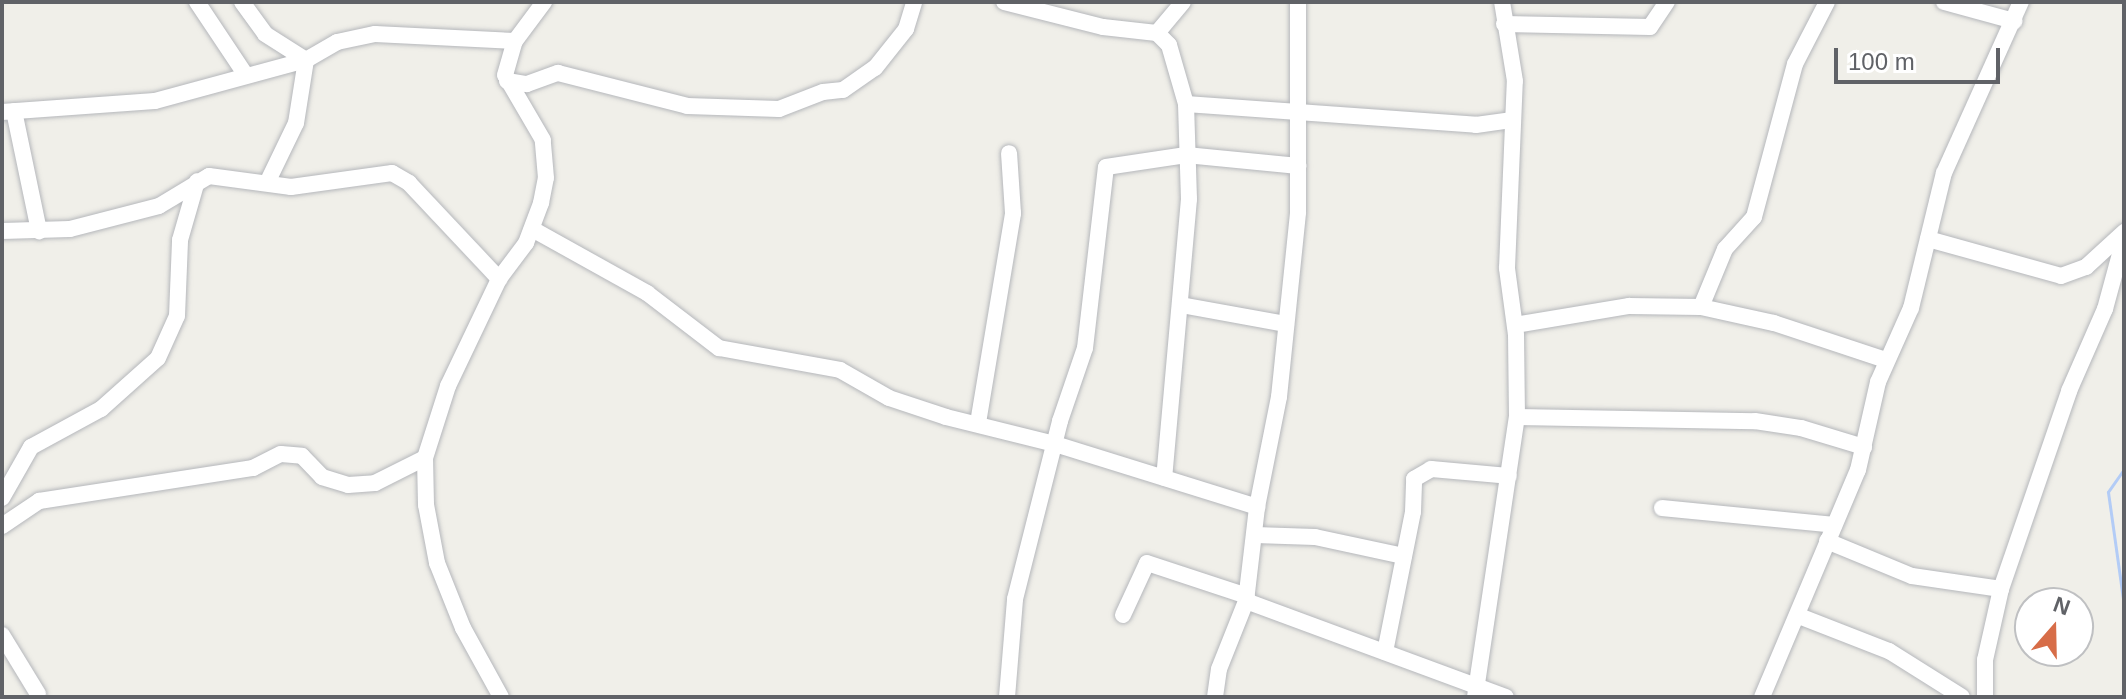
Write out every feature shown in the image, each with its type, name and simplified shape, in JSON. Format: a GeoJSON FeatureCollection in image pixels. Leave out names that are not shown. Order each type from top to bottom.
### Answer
{"type":"FeatureCollection","features":[{"type":"Feature","properties":{"kind":"street"},"geometry":{"type":"LineString","coordinates":[[197,2],[245,74]]}},
{"type":"Feature","properties":{"kind":"street"},"geometry":{"type":"LineString","coordinates":[[242,2],[265,34],[306,60]]}},
{"type":"Feature","properties":{"kind":"street"},"geometry":{"type":"LineString","coordinates":[[501,697],[463,628],[437,563],[426,505],[425,458],[448,386],[499,279],[532,229],[546,178],[543,140],[507,81],[507,60],[515,41],[544,2]]}},
{"type":"Feature","properties":{"kind":"street"},"geometry":{"type":"LineString","coordinates":[[507,81],[527,84],[558,73],[687,106],[779,109],[823,92],[843,90],[875,68],[906,29],[914,2]]}},
{"type":"Feature","properties":{"kind":"street"},"geometry":{"type":"LineString","coordinates":[[1004,2],[1103,27],[1157,33],[1169,45],[1186,104],[1189,199],[1164,478]]}},
{"type":"Feature","properties":{"kind":"street"},"geometry":{"type":"LineString","coordinates":[[1157,33],[1183,2]]}},
{"type":"Feature","properties":{"kind":"street"},"geometry":{"type":"LineString","coordinates":[[1215,697],[1219,669],[1247,599],[1257,507],[1279,397],[1298,166],[1298,2]]}},
{"type":"Feature","properties":{"kind":"street"},"geometry":{"type":"LineString","coordinates":[[1477,690],[1517,417],[1515,325],[1507,299],[1515,81],[1502,2]]}},
{"type":"Feature","properties":{"kind":"street"},"geometry":{"type":"LineString","coordinates":[[1504,24],[1650,27],[1667,2]]}},
{"type":"Feature","properties":{"kind":"street"},"geometry":{"type":"LineString","coordinates":[[1701,307],[1725,249],[1754,217],[1795,64],[1827,2]]}},
{"type":"Feature","properties":{"kind":"street"},"geometry":{"type":"LineString","coordinates":[[1944,2],[2014,21]]}},
{"type":"Feature","properties":{"kind":"street"},"geometry":{"type":"LineString","coordinates":[[1762,697],[1799,616],[1864,447],[1886,360],[1911,308],[1944,173],[2021,2]]}},
{"type":"Feature","properties":{"kind":"street"},"geometry":{"type":"LineString","coordinates":[[39,231],[8,111],[155,101],[245,74],[306,60],[337,42],[375,34],[515,41]]}},
{"type":"Feature","properties":{"kind":"street"},"geometry":{"type":"LineString","coordinates":[[268,181],[296,123],[306,60]]}},
{"type":"Feature","properties":{"kind":"street"},"geometry":{"type":"LineString","coordinates":[[1186,104],[1476,125],[1513,120]]}},
{"type":"Feature","properties":{"kind":"street"},"geometry":{"type":"LineString","coordinates":[[978,423],[1013,213],[1009,153]]}},
{"type":"Feature","properties":{"kind":"street"},"geometry":{"type":"LineString","coordinates":[[1007,697],[1015,599],[1055,444],[1085,348],[1106,167],[1186,155],[1298,166]]}},
{"type":"Feature","properties":{"kind":"street"},"geometry":{"type":"LineString","coordinates":[[2,231],[70,229],[159,206],[198,179],[268,181],[291,187],[387,173],[402,176],[499,279]]}},
{"type":"Feature","properties":{"kind":"street"},"geometry":{"type":"LineString","coordinates":[[2,498],[31,447],[101,409],[158,358],[177,316],[180,240],[198,179]]}},
{"type":"Feature","properties":{"kind":"street"},"geometry":{"type":"LineString","coordinates":[[532,229],[647,293],[719,348],[815,363],[851,374],[889,398],[1055,444],[1257,507]]}},
{"type":"Feature","properties":{"kind":"street"},"geometry":{"type":"LineString","coordinates":[[1928,239],[2061,276],[2086,267],[2124,232]]}},
{"type":"Feature","properties":{"kind":"street"},"geometry":{"type":"LineString","coordinates":[[1985,697],[1985,660],[2001,589],[2069,391],[2105,309],[2124,239]]}},
{"type":"Feature","properties":{"kind":"street"},"geometry":{"type":"LineString","coordinates":[[1181,305],[1286,324]]}},
{"type":"Feature","properties":{"kind":"street"},"geometry":{"type":"LineString","coordinates":[[1515,325],[1629,306],[1701,307],[1774,323],[1886,360]]}},
{"type":"Feature","properties":{"kind":"street"},"geometry":{"type":"LineString","coordinates":[[1517,417],[1755,421],[1801,428],[1864,447]]}},
{"type":"Feature","properties":{"kind":"street"},"geometry":{"type":"LineString","coordinates":[[2,526],[39,501],[253,468],[281,454],[302,456],[322,477],[348,485],[375,483],[425,458]]}},
{"type":"Feature","properties":{"kind":"street"},"geometry":{"type":"LineString","coordinates":[[1385,652],[1414,503],[1412,485],[1418,474],[1431,469],[1509,476]]}},
{"type":"Feature","properties":{"kind":"street"},"geometry":{"type":"LineString","coordinates":[[1662,508],[1830,533],[1912,576],[2001,589]]}},
{"type":"Feature","properties":{"kind":"street"},"geometry":{"type":"LineString","coordinates":[[1255,535],[1315,537],[1404,556]]}},
{"type":"Feature","properties":{"kind":"street"},"geometry":{"type":"LineString","coordinates":[[1123,615],[1147,563],[1385,652],[1477,690],[1506,697]]}},
{"type":"Feature","properties":{"kind":"street"},"geometry":{"type":"LineString","coordinates":[[1799,616],[1889,651],[1962,697]]}},
{"type":"Feature","properties":{"kind":"street"},"geometry":{"type":"LineString","coordinates":[[2,635],[38,694]]}},
{"type":"Feature","properties":{"kind":"waterway"},"geometry":{"type":"LineString","coordinates":[[2124,469],[2108,492],[2124,606]]}}]}
